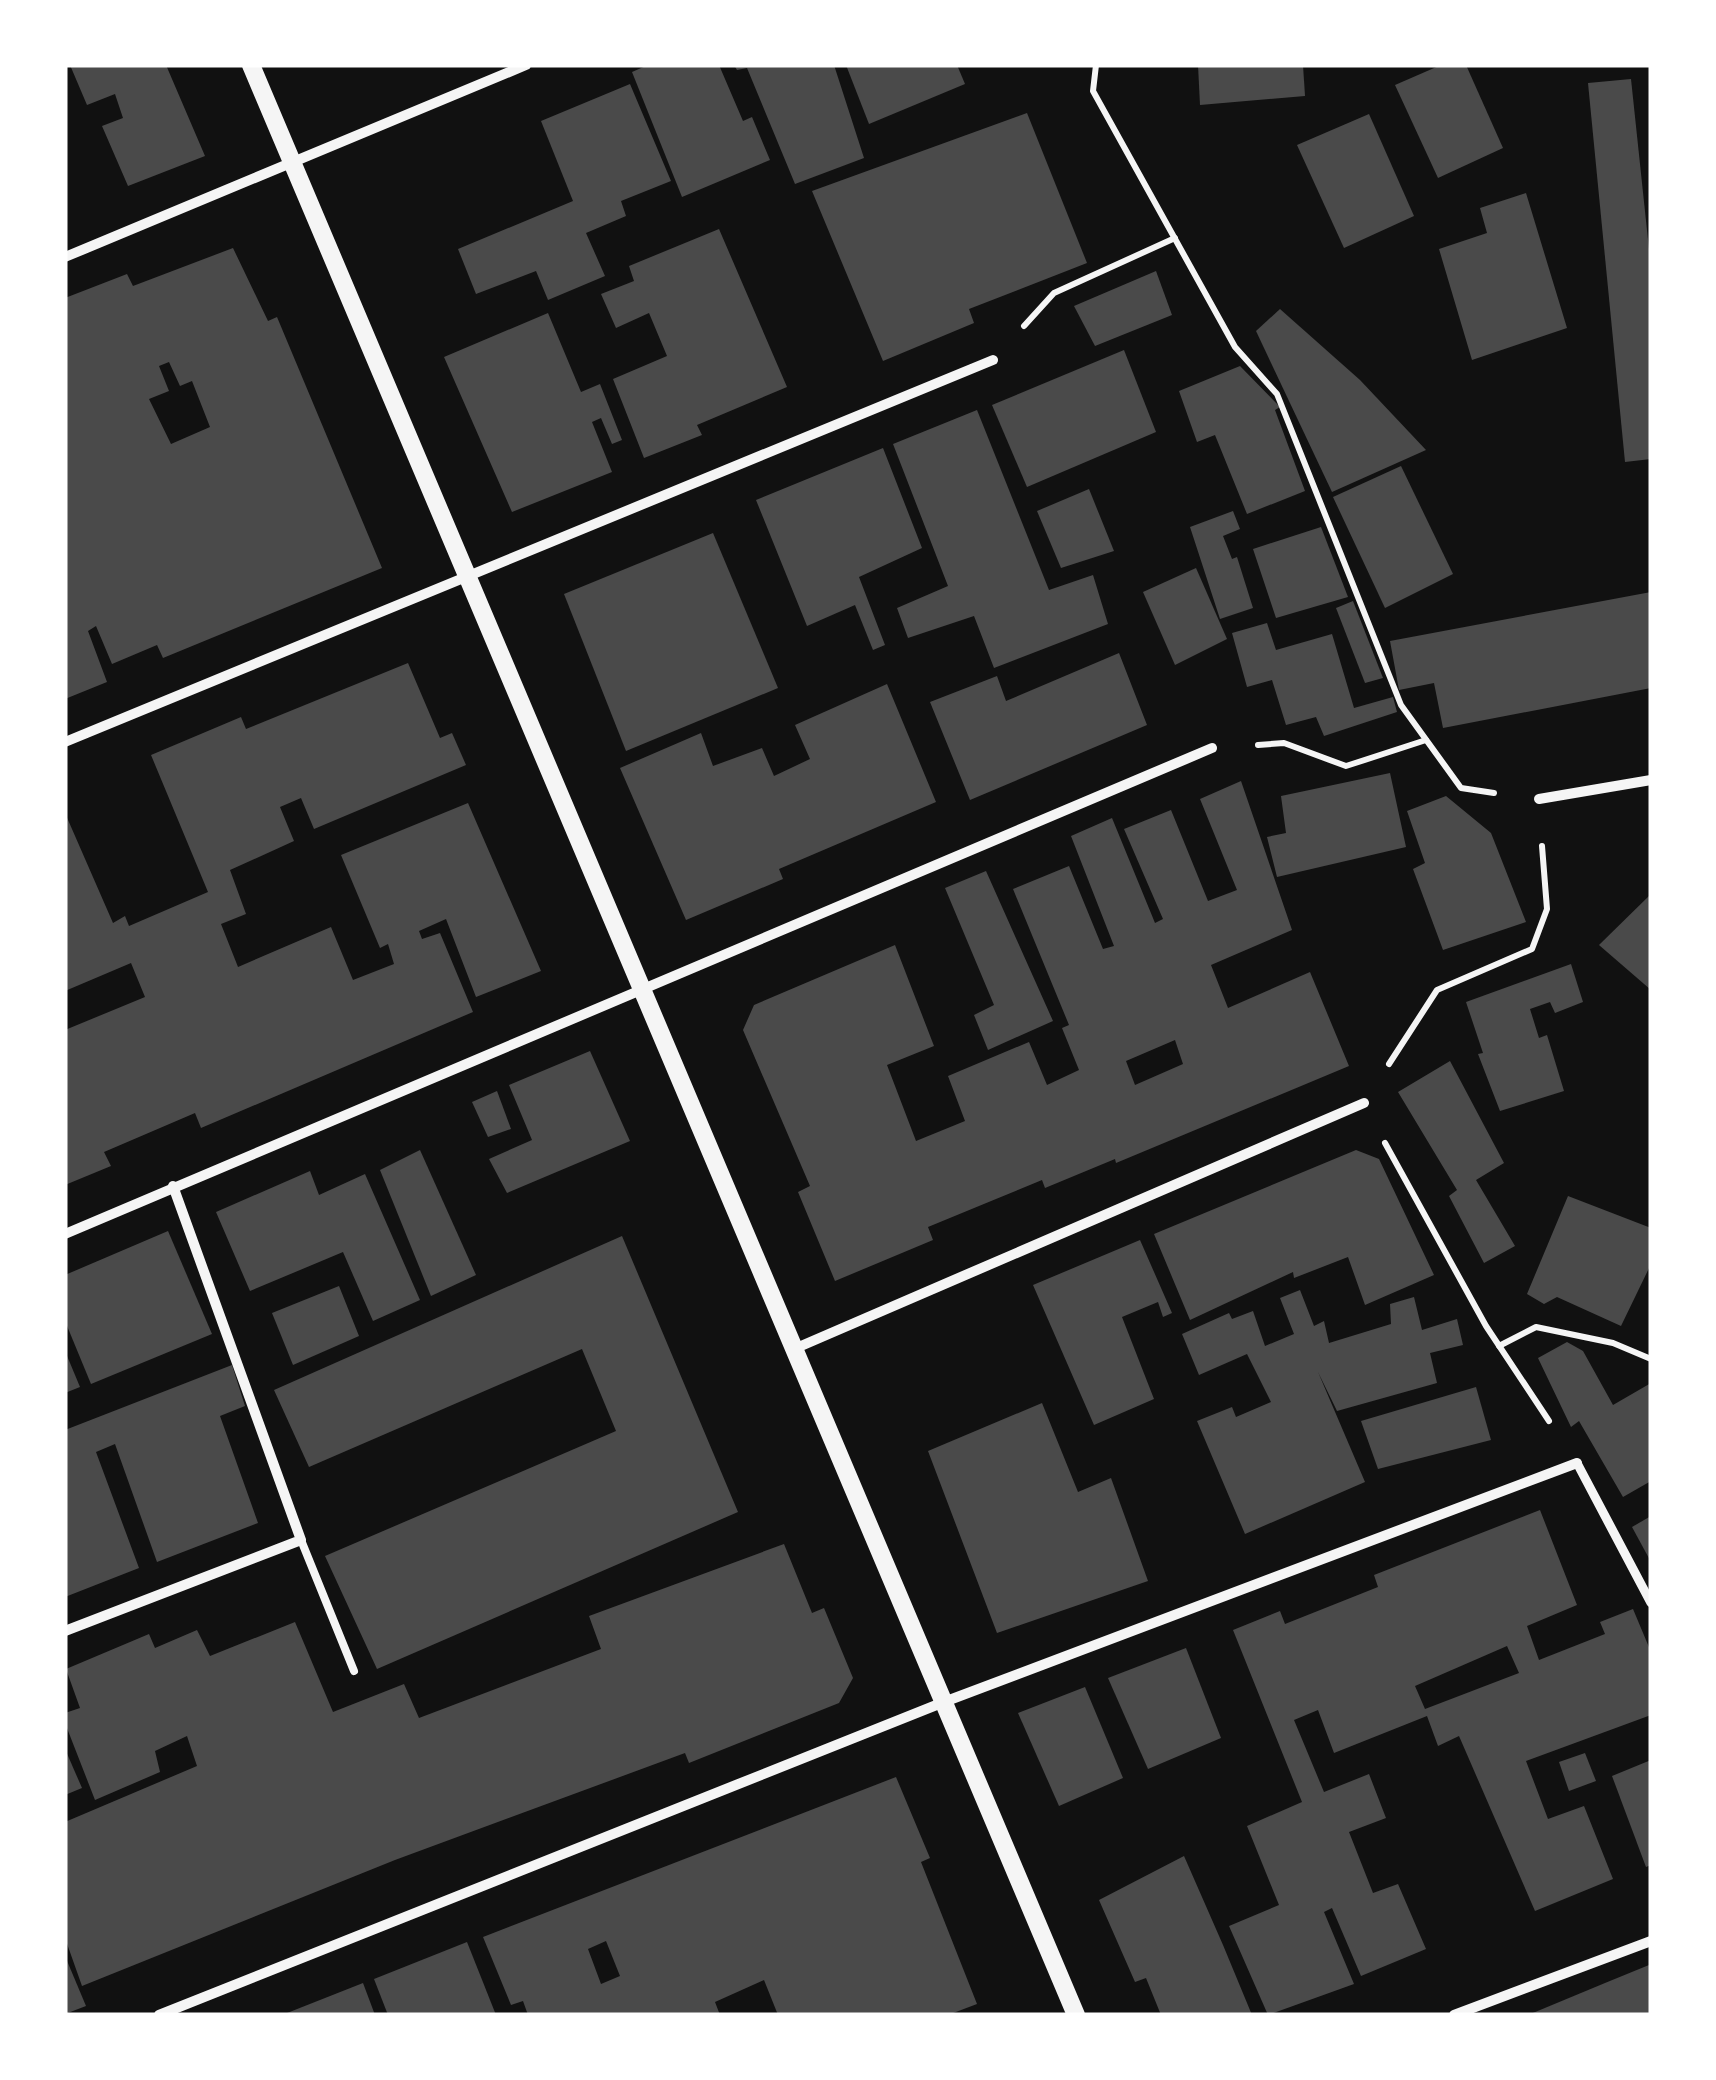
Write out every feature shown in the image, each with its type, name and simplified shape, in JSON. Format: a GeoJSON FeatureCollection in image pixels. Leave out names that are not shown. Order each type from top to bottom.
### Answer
{"type":"FeatureCollection","features":[{"type":"Feature","properties":{"kind":"street"},"geometry":{"type":"LineString","coordinates":[[250,65],[1076,2015]]}},
{"type":"Feature","properties":{"kind":"street"},"geometry":{"type":"LineString","coordinates":[[65,257],[526,65]]}},
{"type":"Feature","properties":{"kind":"street"},"geometry":{"type":"LineString","coordinates":[[65,742],[993,360]]}},
{"type":"Feature","properties":{"kind":"street"},"geometry":{"type":"LineString","coordinates":[[65,1234],[1212,748]]}},
{"type":"Feature","properties":{"kind":"street"},"geometry":{"type":"LineString","coordinates":[[1539,799],[1651,780]]}},
{"type":"Feature","properties":{"kind":"street"},"geometry":{"type":"LineString","coordinates":[[794,1349],[1364,1103]]}},
{"type":"Feature","properties":{"kind":"street"},"geometry":{"type":"LineString","coordinates":[[65,1631],[301,1540],[173,1186]]}},
{"type":"Feature","properties":{"kind":"street"},"geometry":{"type":"LineString","coordinates":[[159,2015],[944,1702],[1578,1463],[1651,1603]]}},
{"type":"Feature","properties":{"kind":"street"},"geometry":{"type":"LineString","coordinates":[[1454,2015],[1651,1941]]}},
{"type":"Feature","properties":{"kind":"lane"},"geometry":{"type":"LineString","coordinates":[[301,1540],[354,1671]]}},
{"type":"Feature","properties":{"kind":"path"},"geometry":{"type":"LineString","coordinates":[[1096,65],[1092,91],[1235,348],[1277,394],[1401,705],[1460,788],[1539,799],[1547,910],[1532,949],[1436,990],[1364,1103],[1499,1346],[1578,1463]]}},
{"type":"Feature","properties":{"kind":"path"},"geometry":{"type":"LineString","coordinates":[[993,360],[1054,293],[1175,238]]}},
{"type":"Feature","properties":{"kind":"path"},"geometry":{"type":"LineString","coordinates":[[1212,748],[1284,743],[1346,766],[1426,740]]}},
{"type":"Feature","properties":{"kind":"path"},"geometry":{"type":"LineString","coordinates":[[1499,1346],[1536,1327],[1613,1343],[1651,1359]]}},
{"type":"Feature","properties":{"kind":"building"},"geometry":{"type":"Polygon","coordinates":[[[70,65],[166,65],[205,156],[128,186],[102,126],[123,118],[115,94],[87,105],[70,65]]]}},
{"type":"Feature","properties":{"kind":"building"},"geometry":{"type":"Polygon","coordinates":[[[648,65],[719,65],[743,121],[752,117],[770,160],[682,197],[632,72],[648,65]]]}},
{"type":"Feature","properties":{"kind":"building"},"geometry":{"type":"Polygon","coordinates":[[[734,65],[834,65],[864,158],[795,184],[747,68],[737,70],[734,65]]]}},
{"type":"Feature","properties":{"kind":"building"},"geometry":{"type":"Polygon","coordinates":[[[846,65],[957,65],[965,84],[869,124],[846,65]]]}},
{"type":"Feature","properties":{"kind":"building"},"geometry":{"type":"Polygon","coordinates":[[[1198,65],[1303,65],[1305,96],[1200,105],[1198,65]]]}},
{"type":"Feature","properties":{"kind":"building"},"geometry":{"type":"Polygon","coordinates":[[[1441,65],[1466,65],[1503,148],[1438,178],[1395,85],[1441,65]]]}},
{"type":"Feature","properties":{"kind":"building"},"geometry":{"type":"Polygon","coordinates":[[[1631,79],[1651,268],[1651,459],[1625,462],[1588,83],[1631,79]]]}},
{"type":"Feature","properties":{"kind":"building"},"geometry":{"type":"Polygon","coordinates":[[[630,84],[671,181],[621,201],[626,216],[586,233],[605,276],[548,300],[536,271],[476,294],[458,249],[573,201],[541,121],[630,84]]]}},
{"type":"Feature","properties":{"kind":"building"},"geometry":{"type":"Polygon","coordinates":[[[1027,113],[1087,263],[969,309],[974,323],[883,361],[812,191],[1027,113]]]}},
{"type":"Feature","properties":{"kind":"building"},"geometry":{"type":"Polygon","coordinates":[[[1369,114],[1414,216],[1344,248],[1297,145],[1369,114]]]}},
{"type":"Feature","properties":{"kind":"building"},"geometry":{"type":"Polygon","coordinates":[[[1526,193],[1567,328],[1472,360],[1439,249],[1487,233],[1480,208],[1526,193]]]}},
{"type":"Feature","properties":{"kind":"building"},"geometry":{"type":"Polygon","coordinates":[[[719,229],[787,387],[697,425],[702,435],[644,458],[613,379],[667,356],[649,313],[616,328],[601,294],[634,281],[629,266],[719,229]]]}},
{"type":"Feature","properties":{"kind":"building"},"geometry":{"type":"Polygon","coordinates":[[[233,248],[268,321],[277,317],[382,568],[163,658],[157,645],[112,664],[96,626],[88,631],[107,682],[65,699],[65,298],[127,274],[133,286],[233,248]],[[169,362],[159,366],[169,391],[149,399],[171,444],[210,427],[192,381],[180,386],[169,362]]]}},
{"type":"Feature","properties":{"kind":"building"},"geometry":{"type":"Polygon","coordinates":[[[1156,271],[1172,315],[1095,346],[1074,306],[1156,271]]]}},
{"type":"Feature","properties":{"kind":"building"},"geometry":{"type":"Polygon","coordinates":[[[1280,309],[1360,380],[1426,450],[1332,492],[1256,331],[1280,309]]]}},
{"type":"Feature","properties":{"kind":"building"},"geometry":{"type":"Polygon","coordinates":[[[548,313],[581,392],[600,384],[622,440],[612,444],[601,418],[592,422],[612,472],[512,512],[444,357],[548,313]]]}},
{"type":"Feature","properties":{"kind":"building"},"geometry":{"type":"Polygon","coordinates":[[[1124,350],[1156,432],[1027,487],[992,405],[1124,350]]]}},
{"type":"Feature","properties":{"kind":"building"},"geometry":{"type":"Polygon","coordinates":[[[1240,366],[1280,407],[1275,410],[1305,491],[1247,514],[1215,435],[1197,442],[1179,391],[1240,366]]]}},
{"type":"Feature","properties":{"kind":"building"},"geometry":{"type":"Polygon","coordinates":[[[977,410],[1049,590],[1093,575],[1108,624],[994,668],[974,616],[908,638],[897,608],[948,586],[893,444],[977,410]]]}},
{"type":"Feature","properties":{"kind":"building"},"geometry":{"type":"Polygon","coordinates":[[[883,448],[922,548],[859,577],[885,645],[873,650],[855,605],[807,626],[756,500],[883,448]]]}},
{"type":"Feature","properties":{"kind":"building"},"geometry":{"type":"Polygon","coordinates":[[[1401,466],[1453,574],[1385,608],[1333,497],[1401,466]]]}},
{"type":"Feature","properties":{"kind":"building"},"geometry":{"type":"Polygon","coordinates":[[[1089,489],[1114,551],[1061,568],[1037,511],[1089,489]]]}},
{"type":"Feature","properties":{"kind":"building"},"geometry":{"type":"Polygon","coordinates":[[[1233,511],[1240,529],[1223,536],[1232,559],[1237,557],[1253,608],[1220,619],[1190,527],[1233,511]]]}},
{"type":"Feature","properties":{"kind":"building"},"geometry":{"type":"Polygon","coordinates":[[[1321,527],[1348,597],[1276,618],[1253,549],[1321,527]]]}},
{"type":"Feature","properties":{"kind":"building"},"geometry":{"type":"Polygon","coordinates":[[[713,533],[778,688],[626,751],[564,594],[713,533]]]}},
{"type":"Feature","properties":{"kind":"building"},"geometry":{"type":"Polygon","coordinates":[[[1196,568],[1227,639],[1175,665],[1143,592],[1196,568]]]}},
{"type":"Feature","properties":{"kind":"building"},"geometry":{"type":"Polygon","coordinates":[[[1651,592],[1651,688],[1443,728],[1434,683],[1399,690],[1390,641],[1651,592]]]}},
{"type":"Feature","properties":{"kind":"building"},"geometry":{"type":"Polygon","coordinates":[[[1353,601],[1383,678],[1365,683],[1336,608],[1353,601]]]}},
{"type":"Feature","properties":{"kind":"building"},"geometry":{"type":"Polygon","coordinates":[[[1267,623],[1276,650],[1332,634],[1354,708],[1393,697],[1397,712],[1324,736],[1316,717],[1286,725],[1272,680],[1247,687],[1232,633],[1267,623]]]}},
{"type":"Feature","properties":{"kind":"building"},"geometry":{"type":"Polygon","coordinates":[[[1119,653],[1147,725],[970,800],[930,702],[997,676],[1006,701],[1119,653]]]}},
{"type":"Feature","properties":{"kind":"building"},"geometry":{"type":"Polygon","coordinates":[[[408,663],[440,738],[452,733],[466,765],[314,829],[301,798],[280,807],[294,841],[230,870],[246,914],[221,924],[238,967],[331,927],[353,980],[394,964],[388,944],[380,948],[341,855],[468,803],[541,971],[476,997],[446,919],[419,931],[422,939],[440,933],[473,1012],[201,1128],[195,1113],[104,1152],[111,1166],[65,1185],[65,1030],[145,997],[131,963],[65,991],[65,813],[113,923],[125,916],[129,926],[208,892],[151,755],[241,717],[246,729],[408,663]]]}},
{"type":"Feature","properties":{"kind":"building"},"geometry":{"type":"Polygon","coordinates":[[[887,684],[936,802],[779,869],[783,879],[686,920],[620,768],[701,733],[713,766],[762,748],[774,776],[810,759],[795,725],[887,684]]]}},
{"type":"Feature","properties":{"kind":"building"},"geometry":{"type":"Polygon","coordinates":[[[1390,773],[1406,847],[1277,877],[1267,837],[1286,833],[1281,796],[1390,773]]]}},
{"type":"Feature","properties":{"kind":"building"},"geometry":{"type":"Polygon","coordinates":[[[1241,781],[1292,930],[1211,965],[1228,1008],[1310,972],[1349,1066],[1116,1163],[1115,1159],[1045,1188],[1042,1180],[928,1227],[933,1240],[835,1281],[798,1192],[810,1186],[743,1030],[754,1005],[895,945],[934,1046],[887,1065],[916,1141],[965,1121],[948,1076],[1029,1042],[1047,1085],[1079,1070],[1062,1028],[1069,1025],[1013,889],[1069,866],[1103,949],[1114,946],[1071,836],[1112,818],[1155,923],[1163,919],[1124,829],[1171,810],[1208,901],[1237,890],[1200,799],[1241,781]],[[1175,1040],[1126,1061],[1135,1085],[1183,1064],[1175,1040]]]}},
{"type":"Feature","properties":{"kind":"building"},"geometry":{"type":"Polygon","coordinates":[[[1446,796],[1491,833],[1526,922],[1443,950],[1413,869],[1425,863],[1407,811],[1446,796]]]}},
{"type":"Feature","properties":{"kind":"building"},"geometry":{"type":"Polygon","coordinates":[[[986,871],[1053,1021],[988,1050],[974,1015],[994,1005],[945,888],[986,871]]]}},
{"type":"Feature","properties":{"kind":"building"},"geometry":{"type":"Polygon","coordinates":[[[1651,894],[1651,990],[1599,945],[1651,894]]]}},
{"type":"Feature","properties":{"kind":"building"},"geometry":{"type":"Polygon","coordinates":[[[1571,964],[1583,1002],[1555,1013],[1550,1002],[1530,1009],[1539,1038],[1547,1035],[1564,1091],[1500,1111],[1478,1054],[1483,1053],[1466,1002],[1571,964]]]}},
{"type":"Feature","properties":{"kind":"building"},"geometry":{"type":"Polygon","coordinates":[[[590,1051],[630,1141],[507,1193],[489,1159],[532,1140],[509,1085],[590,1051]]]}},
{"type":"Feature","properties":{"kind":"building"},"geometry":{"type":"Polygon","coordinates":[[[1450,1061],[1504,1163],[1476,1180],[1515,1246],[1484,1263],[1449,1196],[1457,1190],[1398,1092],[1450,1061]]]}},
{"type":"Feature","properties":{"kind":"building"},"geometry":{"type":"Polygon","coordinates":[[[497,1091],[511,1129],[488,1137],[472,1102],[497,1091]]]}},
{"type":"Feature","properties":{"kind":"building"},"geometry":{"type":"Polygon","coordinates":[[[420,1150],[476,1275],[431,1296],[380,1170],[420,1150]]]}},
{"type":"Feature","properties":{"kind":"building"},"geometry":{"type":"Polygon","coordinates":[[[1356,1150],[1379,1159],[1434,1275],[1365,1305],[1348,1257],[1294,1278],[1293,1272],[1190,1320],[1154,1234],[1356,1150]]]}},
{"type":"Feature","properties":{"kind":"building"},"geometry":{"type":"Polygon","coordinates":[[[310,1171],[319,1195],[365,1174],[420,1300],[373,1321],[343,1252],[250,1291],[216,1212],[310,1171]]]}},
{"type":"Feature","properties":{"kind":"building"},"geometry":{"type":"Polygon","coordinates":[[[1568,1196],[1651,1228],[1651,1264],[1621,1326],[1557,1297],[1544,1304],[1527,1294],[1568,1196]]]}},
{"type":"Feature","properties":{"kind":"building"},"geometry":{"type":"Polygon","coordinates":[[[168,1231],[212,1334],[91,1384],[65,1321],[65,1275],[168,1231]]]}},
{"type":"Feature","properties":{"kind":"building"},"geometry":{"type":"Polygon","coordinates":[[[622,1236],[738,1512],[377,1669],[325,1556],[616,1431],[582,1349],[309,1467],[274,1390],[622,1236]]]}},
{"type":"Feature","properties":{"kind":"building"},"geometry":{"type":"Polygon","coordinates":[[[1140,1240],[1172,1313],[1163,1317],[1158,1302],[1122,1317],[1154,1399],[1094,1425],[1033,1285],[1140,1240]]]}},
{"type":"Feature","properties":{"kind":"building"},"geometry":{"type":"Polygon","coordinates":[[[339,1286],[359,1336],[293,1365],[272,1313],[339,1286]]]}},
{"type":"Feature","properties":{"kind":"building"},"geometry":{"type":"Polygon","coordinates":[[[1300,1290],[1314,1326],[1324,1321],[1329,1343],[1391,1324],[1390,1304],[1414,1297],[1422,1330],[1457,1319],[1463,1345],[1430,1353],[1437,1383],[1337,1411],[1318,1372],[1365,1482],[1245,1534],[1197,1421],[1232,1407],[1236,1417],[1271,1402],[1247,1354],[1199,1375],[1182,1334],[1229,1313],[1232,1319],[1253,1311],[1265,1346],[1294,1334],[1280,1298],[1300,1290]]]}},
{"type":"Feature","properties":{"kind":"building"},"geometry":{"type":"Polygon","coordinates":[[[1567,1342],[1583,1351],[1613,1405],[1651,1383],[1651,1481],[1623,1497],[1579,1421],[1571,1427],[1538,1358],[1567,1342]]]}},
{"type":"Feature","properties":{"kind":"building"},"geometry":{"type":"Polygon","coordinates":[[[65,1351],[80,1387],[65,1393],[65,1351]]]}},
{"type":"Feature","properties":{"kind":"building"},"geometry":{"type":"Polygon","coordinates":[[[232,1365],[245,1406],[220,1416],[258,1523],[157,1562],[115,1444],[96,1452],[139,1568],[65,1597],[65,1430],[232,1365]]]}},
{"type":"Feature","properties":{"kind":"building"},"geometry":{"type":"Polygon","coordinates":[[[1476,1387],[1491,1440],[1378,1469],[1361,1421],[1476,1387]]]}},
{"type":"Feature","properties":{"kind":"building"},"geometry":{"type":"Polygon","coordinates":[[[1042,1403],[1078,1492],[1111,1478],[1148,1581],[997,1633],[928,1451],[1042,1403]]]}},
{"type":"Feature","properties":{"kind":"building"},"geometry":{"type":"Polygon","coordinates":[[[1540,1510],[1577,1605],[1527,1626],[1539,1660],[1605,1634],[1600,1622],[1633,1609],[1651,1652],[1651,1715],[1526,1761],[1548,1819],[1584,1806],[1613,1879],[1535,1911],[1459,1736],[1438,1746],[1427,1716],[1334,1753],[1318,1710],[1294,1720],[1324,1792],[1369,1774],[1386,1818],[1349,1832],[1373,1893],[1398,1884],[1426,1949],[1361,1976],[1332,1908],[1324,1912],[1354,1984],[1268,2015],[1229,1926],[1279,1905],[1247,1826],[1302,1802],[1233,1630],[1280,1611],[1285,1624],[1378,1587],[1374,1575],[1540,1510]],[[1507,1646],[1415,1686],[1425,1709],[1519,1673],[1507,1646]]]}},
{"type":"Feature","properties":{"kind":"building"},"geometry":{"type":"Polygon","coordinates":[[[1651,1516],[1651,1562],[1632,1527],[1651,1516]]]}},
{"type":"Feature","properties":{"kind":"building"},"geometry":{"type":"Polygon","coordinates":[[[784,1544],[812,1613],[824,1608],[853,1678],[839,1703],[689,1763],[685,1753],[395,1860],[82,1986],[65,1938],[65,1822],[197,1766],[187,1736],[155,1751],[160,1772],[95,1800],[65,1723],[65,1713],[80,1708],[66,1669],[149,1634],[155,1648],[197,1630],[210,1656],[295,1622],[333,1712],[404,1684],[419,1718],[601,1649],[589,1616],[784,1544]]]}},
{"type":"Feature","properties":{"kind":"building"},"geometry":{"type":"Polygon","coordinates":[[[1186,1648],[1221,1738],[1148,1769],[1108,1678],[1186,1648]]]}},
{"type":"Feature","properties":{"kind":"building"},"geometry":{"type":"Polygon","coordinates":[[[1085,1687],[1123,1778],[1059,1806],[1018,1713],[1085,1687]]]}},
{"type":"Feature","properties":{"kind":"building"},"geometry":{"type":"Polygon","coordinates":[[[65,1749],[82,1788],[65,1795],[65,1749]]]}},
{"type":"Feature","properties":{"kind":"building"},"geometry":{"type":"Polygon","coordinates":[[[1585,1753],[1596,1781],[1569,1791],[1559,1762],[1585,1753]]]}},
{"type":"Feature","properties":{"kind":"building"},"geometry":{"type":"Polygon","coordinates":[[[1651,1760],[1651,1865],[1646,1867],[1612,1776],[1651,1760]]]}},
{"type":"Feature","properties":{"kind":"building"},"geometry":{"type":"Polygon","coordinates":[[[896,1777],[930,1858],[921,1862],[977,2004],[948,2015],[778,2015],[764,1980],[715,2002],[720,2015],[528,2015],[523,2001],[511,2005],[483,1937],[896,1777]],[[606,1941],[588,1949],[601,1984],[620,1976],[606,1941]]]}},
{"type":"Feature","properties":{"kind":"building"},"geometry":{"type":"Polygon","coordinates":[[[1184,1856],[1252,2015],[1161,2015],[1146,1978],[1135,1982],[1099,1900],[1184,1856]]]}},
{"type":"Feature","properties":{"kind":"building"},"geometry":{"type":"Polygon","coordinates":[[[467,1942],[496,2015],[388,2015],[374,1979],[467,1942]]]}},
{"type":"Feature","properties":{"kind":"building"},"geometry":{"type":"Polygon","coordinates":[[[65,1956],[86,2006],[65,2014],[65,1956]]]}},
{"type":"Feature","properties":{"kind":"building"},"geometry":{"type":"Polygon","coordinates":[[[1649,1965],[1651,2015],[1528,2015],[1605,1983],[1649,1965]]]}},
{"type":"Feature","properties":{"kind":"building"},"geometry":{"type":"Polygon","coordinates":[[[363,1983],[375,2015],[282,2015],[363,1983]]]}}]}
